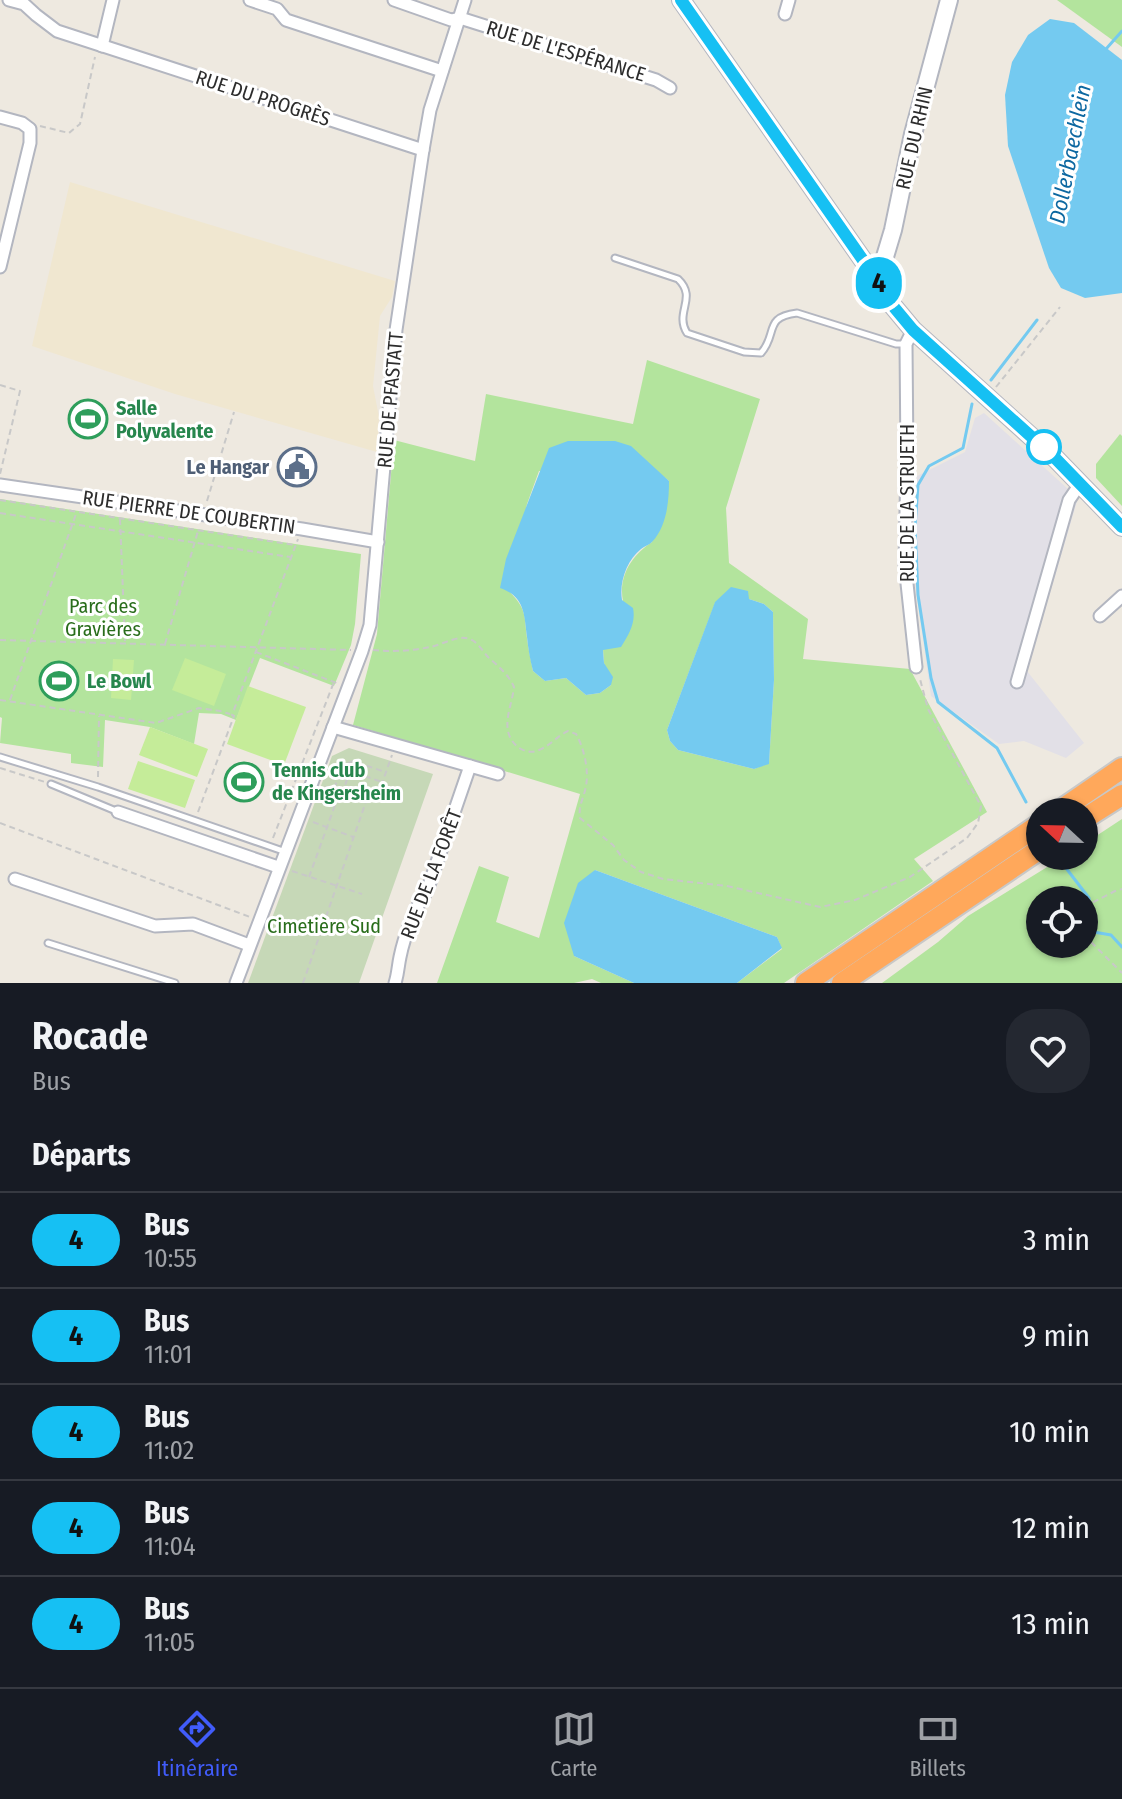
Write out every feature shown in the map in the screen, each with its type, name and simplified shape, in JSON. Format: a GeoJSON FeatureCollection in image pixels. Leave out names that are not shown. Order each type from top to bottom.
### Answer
{"type":"FeatureCollection","features":[{"type":"Feature","properties":{"kind":"highway"},"geometry":{"type":"LineString","coordinates":[[1078,798],[1122,768]]}},
{"type":"Feature","properties":{"kind":"highway"},"geometry":{"type":"LineString","coordinates":[[1098,810],[1122,795]]}},
{"type":"Feature","properties":{"kind":"highway"},"geometry":{"type":"LineString","coordinates":[[806,983],[1026,834]]}},
{"type":"Feature","properties":{"kind":"highway"},"geometry":{"type":"LineString","coordinates":[[842,983],[1026,858]]}},
{"type":"Feature","properties":{"kind":"main road"},"geometry":{"type":"LineString","coordinates":[[681,0],[872,273],[909,337],[988,398],[1056,459],[1122,527]]}},
{"type":"Feature","properties":{"kind":"main road","name":"RUE DU RHIN"},"geometry":{"type":"LineString","coordinates":[[872,273],[884,260],[893,230],[913,134],[949,0]]}},
{"type":"Feature","properties":{"kind":"street"},"geometry":{"type":"LineString","coordinates":[[9,0],[23,2]]}},
{"type":"Feature","properties":{"kind":"street"},"geometry":{"type":"LineString","coordinates":[[102,46],[113,0]]}},
{"type":"Feature","properties":{"kind":"street"},"geometry":{"type":"LineString","coordinates":[[250,0],[277,9],[286,20],[442,71]]}},
{"type":"Feature","properties":{"kind":"street","name":"RUE DE L'ESPÉRANCE"},"geometry":{"type":"LineString","coordinates":[[394,0],[451,20],[460,18],[656,80],[670,88]]}},
{"type":"Feature","properties":{"kind":"street","name":"RUE DE PFASTATT"},"geometry":{"type":"LineString","coordinates":[[236,983],[258,921],[283,868],[284,851],[370,625],[396,330],[423,150],[430,110],[465,0]]}},
{"type":"Feature","properties":{"kind":"street"},"geometry":{"type":"LineString","coordinates":[[785,14],[789,0]]}},
{"type":"Feature","properties":{"kind":"street","name":"RUE DU PROGRÈS"},"geometry":{"type":"LineString","coordinates":[[23,2],[57,31],[423,150]]}},
{"type":"Feature","properties":{"kind":"street"},"geometry":{"type":"LineString","coordinates":[[0,117],[22,123],[30,129],[30,143],[0,267]]}},
{"type":"Feature","properties":{"kind":"street","name":"RUE DE LA STRUETH"},"geometry":{"type":"LineString","coordinates":[[909,337],[905,565],[916,667]]}},
{"type":"Feature","properties":{"kind":"street"},"geometry":{"type":"LineString","coordinates":[[1017,682],[1069,500],[1080,484]]}},
{"type":"Feature","properties":{"kind":"street","name":"RUE PIERRE DE COUBERTIN"},"geometry":{"type":"LineString","coordinates":[[0,485],[378,542]]}},
{"type":"Feature","properties":{"kind":"street"},"geometry":{"type":"LineString","coordinates":[[1100,616],[1122,596]]}},
{"type":"Feature","properties":{"kind":"street"},"geometry":{"type":"LineString","coordinates":[[333,727],[368,740],[498,774]]}},
{"type":"Feature","properties":{"kind":"street","name":"RUE DE LA FORÊT"},"geometry":{"type":"LineString","coordinates":[[395,983],[399,959],[418,902],[427,891],[470,766]]}},
{"type":"Feature","properties":{"kind":"street"},"geometry":{"type":"LineString","coordinates":[[118,812],[283,868]]}},
{"type":"Feature","properties":{"kind":"street"},"geometry":{"type":"LineString","coordinates":[[15,879],[155,926],[193,924],[249,945]]}},
{"type":"Feature","properties":{"kind":"lane"},"geometry":{"type":"LineString","coordinates":[[615,258],[678,279],[688,293],[682,319],[687,333],[744,352],[761,353],[776,320],[784,314],[797,313],[896,344],[909,337]]}},
{"type":"Feature","properties":{"kind":"lane"},"geometry":{"type":"LineString","coordinates":[[0,757],[284,851]]}},
{"type":"Feature","properties":{"kind":"lane"},"geometry":{"type":"LineString","coordinates":[[51,784],[118,812]]}},
{"type":"Feature","properties":{"kind":"lane"},"geometry":{"type":"LineString","coordinates":[[48,943],[175,983]]}},
{"type":"Feature","properties":{"kind":"path"},"geometry":{"type":"LineString","coordinates":[[30,129],[40,126],[69,133],[80,124],[94,60],[102,46]]}},
{"type":"Feature","properties":{"kind":"path"},"geometry":{"type":"LineString","coordinates":[[988,398],[1060,307]]}},
{"type":"Feature","properties":{"kind":"path"},"geometry":{"type":"LineString","coordinates":[[0,385],[20,391],[0,475]]}},
{"type":"Feature","properties":{"kind":"path"},"geometry":{"type":"LineString","coordinates":[[165,645],[234,412]]}},
{"type":"Feature","properties":{"kind":"path"},"geometry":{"type":"LineString","coordinates":[[10,701],[80,496]]}},
{"type":"Feature","properties":{"kind":"path"},"geometry":{"type":"LineString","coordinates":[[0,500],[296,545]]}},
{"type":"Feature","properties":{"kind":"path"},"geometry":{"type":"LineString","coordinates":[[0,513],[291,557]]}},
{"type":"Feature","properties":{"kind":"path"},"geometry":{"type":"LineString","coordinates":[[120,518],[126,643]]}},
{"type":"Feature","properties":{"kind":"path"},"geometry":{"type":"LineString","coordinates":[[195,820],[302,529]]}},
{"type":"Feature","properties":{"kind":"path"},"geometry":{"type":"LineString","coordinates":[[0,640],[389,652],[432,647],[453,639],[469,638],[507,675],[514,687],[507,721],[510,739],[516,746],[535,752],[568,731],[576,734],[584,755],[587,785],[580,802],[580,818],[613,845],[624,860],[641,872],[663,879],[727,886],[820,907],[855,900],[910,877],[967,838],[978,823],[981,806],[928,709],[916,667]]}},
{"type":"Feature","properties":{"kind":"path"},"geometry":{"type":"LineString","coordinates":[[256,650],[348,688]]}},
{"type":"Feature","properties":{"kind":"path"},"geometry":{"type":"LineString","coordinates":[[270,846],[334,682]]}},
{"type":"Feature","properties":{"kind":"path"},"geometry":{"type":"LineString","coordinates":[[0,700],[156,723],[199,708],[232,715]]}},
{"type":"Feature","properties":{"kind":"path"},"geometry":{"type":"LineString","coordinates":[[98,787],[99,714]]}},
{"type":"Feature","properties":{"kind":"path"},"geometry":{"type":"LineString","coordinates":[[303,983],[370,790],[379,792],[396,745]]}},
{"type":"Feature","properties":{"kind":"path"},"geometry":{"type":"LineString","coordinates":[[334,788],[342,766],[353,761],[386,773]]}},
{"type":"Feature","properties":{"kind":"path"},"geometry":{"type":"LineString","coordinates":[[0,768],[51,784]]}},
{"type":"Feature","properties":{"kind":"path"},"geometry":{"type":"LineString","coordinates":[[309,877],[350,771],[383,782]]}},
{"type":"Feature","properties":{"kind":"path"},"geometry":{"type":"LineString","coordinates":[[325,787],[334,788],[365,803]]}},
{"type":"Feature","properties":{"kind":"path"},"geometry":{"type":"LineString","coordinates":[[313,822],[353,837]]}},
{"type":"Feature","properties":{"kind":"path"},"geometry":{"type":"LineString","coordinates":[[0,823],[258,921]]}},
{"type":"Feature","properties":{"kind":"path"},"geometry":{"type":"LineString","coordinates":[[283,868],[362,894]]}},
{"type":"Feature","properties":{"kind":"path"},"geometry":{"type":"LineString","coordinates":[[1098,900],[1122,889]]}},
{"type":"Feature","properties":{"kind":"path"},"geometry":{"type":"LineString","coordinates":[[1098,949],[1122,973]]}},
{"type":"Feature","properties":{"kind":"shaded area"},"geometry":{"type":"Polygon","coordinates":[[[70,182],[395,281],[392,297],[380,316],[373,386],[379,417],[377,452],[175,394],[32,346],[70,182]]]}},
{"type":"Feature","properties":{"kind":"shaded area"},"geometry":{"type":"Polygon","coordinates":[[[984,413],[1078,498],[1027,671],[1084,743],[1066,758],[1024,741],[999,744],[931,696],[913,569],[917,476],[965,452],[975,418],[984,413]]]}},
{"type":"Feature","properties":{"kind":"green space"},"geometry":{"type":"Polygon","coordinates":[[[1057,0],[1122,0],[1122,47],[1057,0]]]}},
{"type":"Feature","properties":{"kind":"green space"},"geometry":{"type":"Polygon","coordinates":[[[647,360],[760,399],[726,508],[729,563],[808,619],[803,659],[910,669],[987,812],[914,859],[933,881],[784,983],[737,983],[782,949],[777,937],[595,870],[574,956],[634,983],[601,983],[592,979],[574,983],[437,983],[479,866],[509,877],[496,922],[539,938],[580,794],[353,725],[377,634],[394,440],[475,461],[486,394],[633,424],[647,360]],[[653,468],[539,471],[527,504],[509,591],[524,613],[533,671],[545,681],[566,678],[586,695],[600,693],[611,685],[603,649],[623,601],[623,583],[628,567],[638,553],[652,542],[669,481],[653,468]],[[749,599],[715,603],[667,730],[670,741],[678,750],[754,769],[769,763],[774,680],[773,612],[764,604],[749,599]]]}},
{"type":"Feature","properties":{"kind":"green space"},"geometry":{"type":"Polygon","coordinates":[[[1120,434],[1122,506],[1096,478],[1096,464],[1120,434]]]}},
{"type":"Feature","properties":{"kind":"green space","name":"Parc des Gravières"},"geometry":{"type":"Polygon","coordinates":[[[0,499],[361,554],[351,645],[334,686],[260,658],[236,720],[221,714],[199,713],[194,744],[150,727],[105,720],[103,767],[71,763],[71,754],[0,743],[0,499]]]}},
{"type":"Feature","properties":{"kind":"green space"},"geometry":{"type":"Polygon","coordinates":[[[185,658],[226,674],[214,706],[172,690],[185,658]]]}},
{"type":"Feature","properties":{"kind":"green space"},"geometry":{"type":"Polygon","coordinates":[[[113,659],[134,660],[131,700],[111,698],[113,659]]]}},
{"type":"Feature","properties":{"kind":"green space","name":"Le Bowl"},"geometry":{"type":"Polygon","coordinates":[[[48,664],[71,666],[69,700],[46,696],[48,664]]]}},
{"type":"Feature","properties":{"kind":"green space"},"geometry":{"type":"Polygon","coordinates":[[[248,686],[306,707],[284,765],[227,744],[248,686]]]}},
{"type":"Feature","properties":{"kind":"green space"},"geometry":{"type":"Polygon","coordinates":[[[150,727],[208,749],[197,777],[139,755],[150,727]]]}},
{"type":"Feature","properties":{"kind":"green space","name":"Cimetière Sud"},"geometry":{"type":"Polygon","coordinates":[[[349,748],[433,774],[359,983],[248,983],[332,756],[349,748]]]}},
{"type":"Feature","properties":{"kind":"green space"},"geometry":{"type":"Polygon","coordinates":[[[138,761],[195,780],[185,808],[128,789],[138,761]]]}},
{"type":"Feature","properties":{"kind":"green space"},"geometry":{"type":"Polygon","coordinates":[[[1122,819],[1122,983],[882,983],[968,916],[1042,870],[1098,870],[1098,835],[1122,819]]]}},
{"type":"Feature","properties":{"kind":"water"},"geometry":{"type":"Polygon","coordinates":[[[1050,19],[1074,23],[1122,60],[1122,293],[1085,298],[1061,288],[1049,268],[1008,146],[1005,95],[1012,62],[1028,35],[1050,19]]]}},
{"type":"Feature","properties":{"kind":"water"},"geometry":{"type":"Polygon","coordinates":[[[568,441],[615,441],[631,446],[669,481],[668,505],[661,529],[652,542],[632,559],[623,579],[622,600],[633,608],[634,619],[621,647],[603,650],[604,663],[613,677],[611,685],[600,693],[586,695],[566,678],[545,681],[533,671],[522,607],[514,596],[500,588],[506,559],[549,448],[568,441]]]}},
{"type":"Feature","properties":{"kind":"water"},"geometry":{"type":"Polygon","coordinates":[[[731,587],[748,591],[749,599],[764,604],[773,612],[774,680],[769,764],[754,769],[678,750],[670,741],[667,730],[715,602],[731,587]]]}},
{"type":"Feature","properties":{"kind":"water"},"geometry":{"type":"Polygon","coordinates":[[[595,870],[777,937],[782,948],[737,983],[634,983],[574,956],[564,923],[578,883],[595,870]]]}},
{"type":"Feature","properties":{"kind":"waterway","name":"Dollerbaechlein"},"geometry":{"type":"LineString","coordinates":[[1106,49],[1122,31]]}},
{"type":"Feature","properties":{"kind":"waterway","name":"Dollerbaechlein"},"geometry":{"type":"LineString","coordinates":[[991,380],[1037,320]]}},
{"type":"Feature","properties":{"kind":"waterway","name":"Dollerbaechlein"},"geometry":{"type":"LineString","coordinates":[[972,404],[963,448],[929,466],[918,485],[915,527],[918,595],[931,678],[938,702],[997,748],[1026,802]]}},
{"type":"Feature","properties":{"kind":"waterway","name":"Dollerbaechlein"},"geometry":{"type":"LineString","coordinates":[[1067,870],[1089,898],[1091,917],[1088,931],[1111,935],[1122,947]]}},
{"type":"Feature","properties":{"kind":"bus line","name":"4"},"geometry":{"type":"LineString","coordinates":[[681,0],[888,300],[913,330],[1056,459],[1122,527]]}},
{"type":"Feature","properties":{"kind":"place","name":"Salle Polyvalente"},"geometry":{"type":"Point","coordinates":[88,419]}},
{"type":"Feature","properties":{"kind":"place","name":"Le Hangar"},"geometry":{"type":"Point","coordinates":[297,467]}},
{"type":"Feature","properties":{"kind":"place","name":"Le Bowl"},"geometry":{"type":"Point","coordinates":[59,681]}},
{"type":"Feature","properties":{"kind":"place","name":"Tennis club de Kingersheim"},"geometry":{"type":"Point","coordinates":[244,782]}}]}
